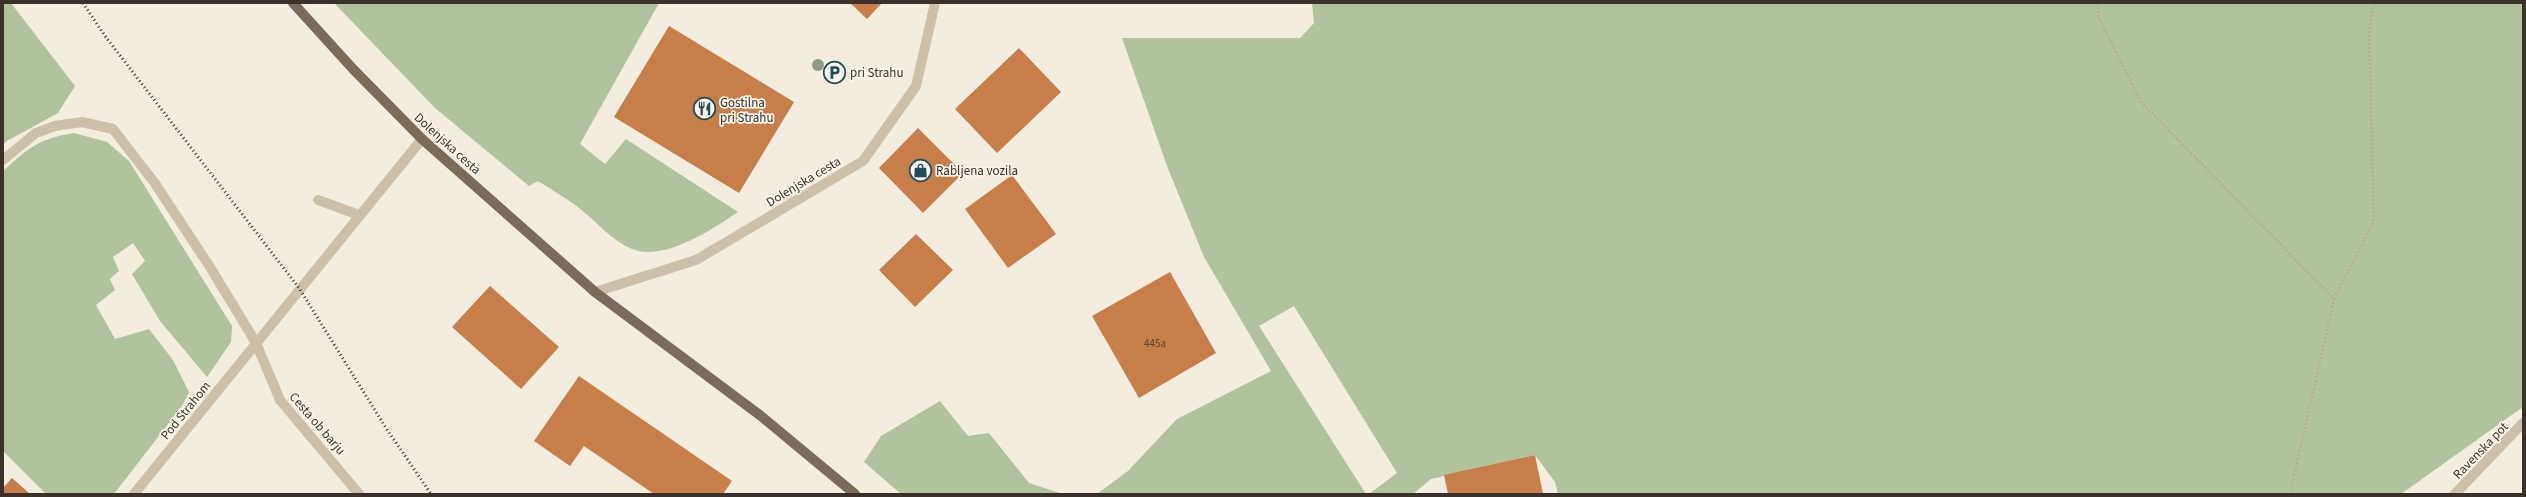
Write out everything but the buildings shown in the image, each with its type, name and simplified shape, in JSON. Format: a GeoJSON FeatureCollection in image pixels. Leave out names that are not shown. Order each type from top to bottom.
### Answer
{"type":"FeatureCollection","features":[{"type":"Feature","properties":{"kind":"main road","name":"Dolenjska cesta"},"geometry":{"type":"LineString","coordinates":[[293,3],[353,69],[422,139],[595,292],[761,416],[855,494]]}},
{"type":"Feature","properties":{"kind":"street","name":"Dolenjska cesta"},"geometry":{"type":"LineString","coordinates":[[595,292],[696,260],[864,160],[916,86],[935,3]]}},
{"type":"Feature","properties":{"kind":"street","name":"Cesta ob barju"},"geometry":{"type":"LineString","coordinates":[[3,160],[36,133],[55,126],[82,122],[113,129],[154,182],[210,267],[256,343],[280,400],[359,494]]}},
{"type":"Feature","properties":{"kind":"street","name":"Pod Strahom"},"geometry":{"type":"LineString","coordinates":[[134,494],[422,139]]}},
{"type":"Feature","properties":{"kind":"street"},"geometry":{"type":"LineString","coordinates":[[318,200],[359,215]]}},
{"type":"Feature","properties":{"kind":"street","name":"Ravenska pot"},"geometry":{"type":"LineString","coordinates":[[2455,494],[2523,423]]}},
{"type":"Feature","properties":{"kind":"path"},"geometry":{"type":"LineString","coordinates":[[2098,3],[2098,16],[2142,103],[2334,299]]}},
{"type":"Feature","properties":{"kind":"path"},"geometry":{"type":"LineString","coordinates":[[2290,494],[2334,299],[2374,221],[2369,33],[2374,3]]}},
{"type":"Feature","properties":{"kind":"green space"},"geometry":{"type":"Polygon","coordinates":[[[3,3],[11,3],[75,86],[58,113],[7,141],[3,145],[3,3]]]}},
{"type":"Feature","properties":{"kind":"green space"},"geometry":{"type":"Polygon","coordinates":[[[334,3],[659,3],[580,144],[605,164],[626,139],[738,212],[702,235],[688,242],[659,251],[645,252],[632,249],[611,236],[574,204],[538,181],[529,186],[435,108],[334,3]]]}},
{"type":"Feature","properties":{"kind":"green space"},"geometry":{"type":"Polygon","coordinates":[[[1312,3],[2523,3],[2523,407],[2401,494],[1558,494],[1555,482],[1535,455],[1431,479],[1413,494],[1369,494],[1397,473],[1294,306],[1259,326],[1366,494],[1097,494],[1128,471],[1177,419],[1271,371],[1204,257],[1167,166],[1122,38],[1300,38],[1314,23],[1312,3]]]}},
{"type":"Feature","properties":{"kind":"green space"},"geometry":{"type":"Polygon","coordinates":[[[74,133],[107,142],[129,161],[232,326],[231,342],[207,377],[160,321],[132,274],[145,261],[133,243],[113,257],[119,271],[110,279],[115,290],[96,305],[115,339],[149,329],[173,360],[189,392],[182,406],[114,494],[46,494],[3,451],[3,171],[35,145],[52,138],[74,133]]]}},
{"type":"Feature","properties":{"kind":"green space"},"geometry":{"type":"Polygon","coordinates":[[[940,401],[968,436],[989,433],[1029,483],[1063,494],[901,494],[864,462],[881,436],[940,401]]]}},
{"type":"Feature","properties":{"kind":"railway"},"geometry":{"type":"LineString","coordinates":[[83,3],[105,36],[299,288],[386,428],[431,494]]}},
{"type":"Feature","properties":{"kind":"place","name":"pri Strahu"},"geometry":{"type":"Point","coordinates":[834,72]}},
{"type":"Feature","properties":{"kind":"place","name":"Gostilna pri Strahu"},"geometry":{"type":"Point","coordinates":[704,109]}},
{"type":"Feature","properties":{"kind":"place","name":"Rabljena vozila"},"geometry":{"type":"Point","coordinates":[921,170]}}]}
